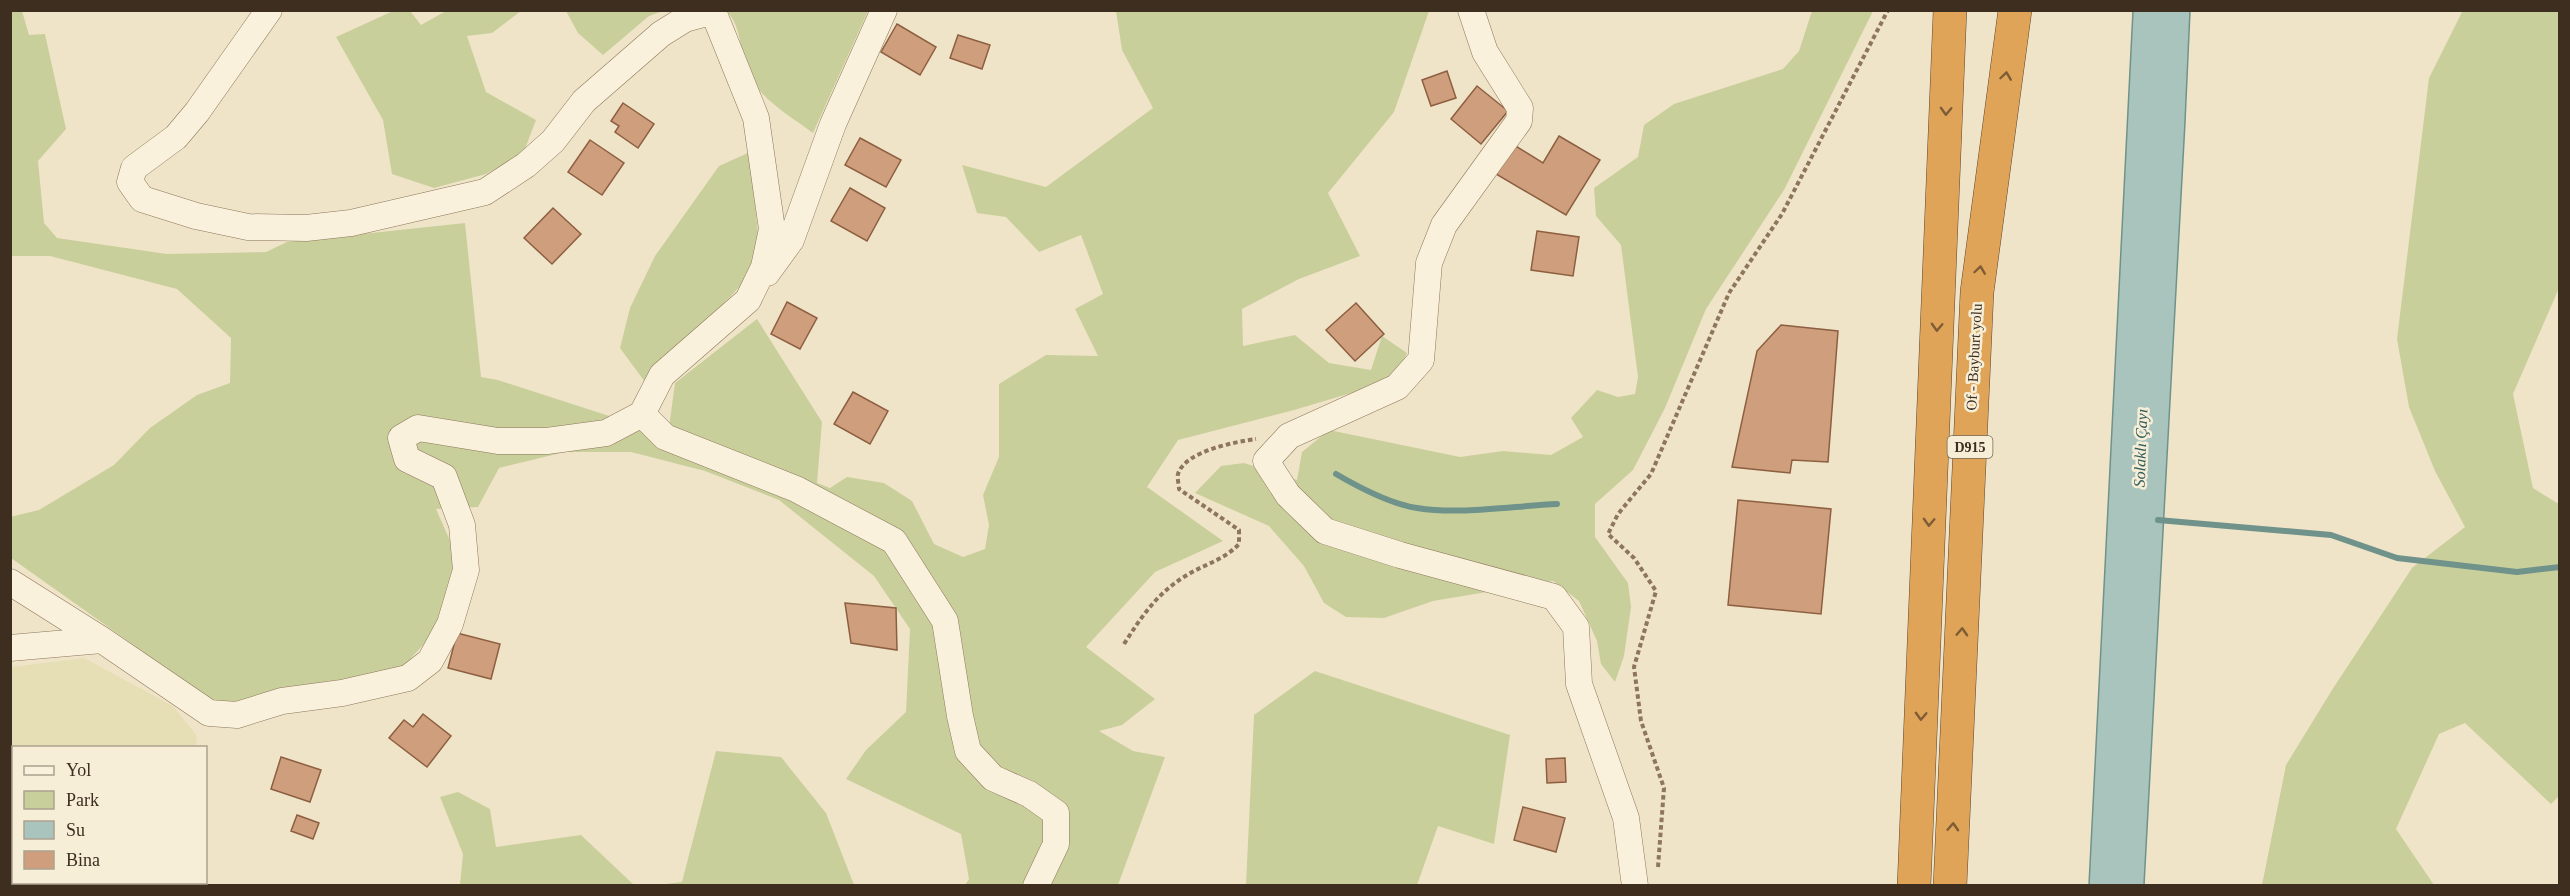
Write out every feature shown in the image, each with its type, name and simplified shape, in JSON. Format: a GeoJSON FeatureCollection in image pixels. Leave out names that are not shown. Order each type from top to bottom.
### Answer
{"type":"FeatureCollection","features":[{"type":"Feature","properties":{"kind":"highway","name":"D915"},"geometry":{"type":"LineString","coordinates":[[1914,885],[1950,10]]}},
{"type":"Feature","properties":{"kind":"highway","name":"Of - Bayburt yolu"},"geometry":{"type":"LineString","coordinates":[[1950,885],[1977,292],[2014,10]]}},
{"type":"Feature","properties":{"kind":"street"},"geometry":{"type":"LineString","coordinates":[[269,10],[183,129],[176,137],[134,168],[130,182],[142,199],[196,216],[249,227],[306,228],[351,223],[485,192],[526,165],[544,149],[584,101],[665,22],[707,13],[715,16],[756,118],[772,229],[764,267],[748,300]]}},
{"type":"Feature","properties":{"kind":"street"},"geometry":{"type":"LineString","coordinates":[[10,582],[102,640],[209,713],[237,715],[282,701],[342,693],[408,678],[430,661],[450,624],[466,570],[462,525],[444,477],[407,459],[401,438],[418,428],[498,441],[547,441],[606,433],[642,414],[662,375],[748,300],[791,240],[833,124],[884,10]]}},
{"type":"Feature","properties":{"kind":"street"},"geometry":{"type":"LineString","coordinates":[[1472,10],[1485,52],[1521,108],[1519,122],[1444,225],[1429,263],[1421,360],[1396,387],[1289,435],[1266,461],[1288,495],[1325,531],[1410,558],[1554,597],[1576,627],[1579,684],[1646,880]]}},
{"type":"Feature","properties":{"kind":"street"},"geometry":{"type":"LineString","coordinates":[[642,414],[665,437],[796,489],[894,542],[945,621],[968,751],[993,778],[1029,794],[1056,813],[1056,844],[1036,885]]}},
{"type":"Feature","properties":{"kind":"street"},"geometry":{"type":"LineString","coordinates":[[10,648],[102,640]]}},
{"type":"Feature","properties":{"kind":"path"},"geometry":{"type":"LineString","coordinates":[[1646,880],[1664,788],[1641,721],[1634,667],[1656,591],[1634,558],[1608,534],[1618,514],[1651,474],[1729,293],[1782,214],[1888,10]]}},
{"type":"Feature","properties":{"kind":"path"},"geometry":{"type":"LineString","coordinates":[[1124,644],[1140,618],[1160,594],[1187,575],[1229,555],[1239,544],[1239,530],[1179,489],[1178,474],[1187,462],[1199,454],[1229,445],[1289,435]]}},
{"type":"Feature","properties":{"kind":"shaded area"},"geometry":{"type":"Polygon","coordinates":[[[84,658],[173,706],[196,735],[197,746],[12,746],[12,884],[65,885],[11,885],[11,667],[84,658]]]}},
{"type":"Feature","properties":{"kind":"green space"},"geometry":{"type":"Polygon","coordinates":[[[2463,10],[2559,11],[2559,288],[2513,394],[2533,488],[2557,503],[2559,502],[2559,796],[2551,804],[2465,723],[2439,734],[2396,829],[2434,885],[2262,885],[2286,765],[2412,568],[2465,527],[2435,471],[2409,407],[2397,339],[2429,78],[2463,10]]]}},
{"type":"Feature","properties":{"kind":"green space"},"geometry":{"type":"Polygon","coordinates":[[[11,11],[22,11],[29,35],[45,34],[66,129],[38,161],[44,223],[57,238],[167,254],[266,252],[287,242],[465,223],[481,377],[498,380],[668,435],[675,383],[757,319],[822,422],[817,483],[830,488],[847,477],[884,483],[912,501],[934,544],[963,557],[985,549],[989,525],[983,495],[999,457],[999,384],[1046,355],[1098,356],[1075,309],[1103,294],[1081,235],[1039,252],[1006,217],[977,213],[962,165],[1046,187],[1153,108],[1122,50],[1116,11],[1429,11],[1394,112],[1328,193],[1360,256],[1299,279],[1242,309],[1243,346],[1295,335],[1329,363],[1371,370],[1382,336],[1407,353],[1395,380],[1294,410],[1178,440],[1147,487],[1223,541],[1155,572],[1086,647],[1155,699],[1122,725],[1099,731],[1133,751],[1165,757],[1118,885],[965,885],[969,879],[961,834],[846,779],[866,750],[906,712],[910,629],[874,576],[779,500],[705,471],[631,452],[565,452],[499,468],[478,507],[436,509],[458,559],[443,623],[403,667],[296,691],[218,705],[11,558],[10,517],[39,510],[114,465],[150,428],[197,395],[230,383],[231,338],[177,289],[50,256],[11,256],[11,11]]]}},
{"type":"Feature","properties":{"kind":"green space"},"geometry":{"type":"Polygon","coordinates":[[[393,11],[410,11],[421,25],[446,11],[521,11],[492,33],[467,36],[486,92],[536,120],[523,154],[486,174],[434,188],[392,174],[383,120],[336,37],[393,11]]]}},
{"type":"Feature","properties":{"kind":"green space"},"geometry":{"type":"Polygon","coordinates":[[[566,11],[663,11],[649,16],[603,55],[578,33],[566,11]]]}},
{"type":"Feature","properties":{"kind":"green space"},"geometry":{"type":"Polygon","coordinates":[[[727,11],[868,11],[813,133],[774,105],[757,88],[746,68],[738,31],[727,11]]]}},
{"type":"Feature","properties":{"kind":"green space"},"geometry":{"type":"Polygon","coordinates":[[[1812,11],[1873,11],[1784,190],[1706,309],[1665,408],[1633,470],[1595,504],[1595,537],[1628,583],[1631,607],[1624,656],[1615,682],[1601,664],[1597,641],[1579,601],[1553,581],[1433,601],[1384,618],[1346,617],[1324,603],[1304,566],[1269,526],[1195,493],[1221,466],[1244,463],[1297,480],[1302,452],[1329,430],[1460,457],[1503,451],[1551,455],[1583,437],[1571,418],[1597,390],[1618,397],[1635,394],[1638,377],[1621,245],[1596,216],[1594,188],[1638,157],[1644,125],[1674,104],[1783,69],[1799,51],[1812,11]]]}},
{"type":"Feature","properties":{"kind":"green space"},"geometry":{"type":"Polygon","coordinates":[[[750,152],[759,244],[748,278],[645,382],[620,348],[630,308],[655,256],[719,166],[750,152]]]}},
{"type":"Feature","properties":{"kind":"green space"},"geometry":{"type":"Polygon","coordinates":[[[1315,671],[1510,735],[1494,844],[1438,826],[1417,885],[1246,885],[1254,715],[1315,671]]]}},
{"type":"Feature","properties":{"kind":"green space"},"geometry":{"type":"Polygon","coordinates":[[[716,751],[781,757],[826,813],[854,885],[657,885],[682,882],[716,751]]]}},
{"type":"Feature","properties":{"kind":"green space"},"geometry":{"type":"Polygon","coordinates":[[[458,792],[490,809],[496,847],[581,835],[634,885],[460,885],[463,854],[440,797],[458,792]]]}},
{"type":"Feature","properties":{"kind":"water","name":"Solaklı Çayı"},"geometry":{"type":"Polygon","coordinates":[[[2133,11],[2190,11],[2185,122],[2144,885],[2089,885],[2133,11]]]}},
{"type":"Feature","properties":{"kind":"building"},"geometry":{"type":"Polygon","coordinates":[[[897,24],[936,47],[920,75],[881,52],[897,24]]]}},
{"type":"Feature","properties":{"kind":"building"},"geometry":{"type":"Polygon","coordinates":[[[958,35],[990,45],[982,69],[950,58],[958,35]]]}},
{"type":"Feature","properties":{"kind":"building"},"geometry":{"type":"Polygon","coordinates":[[[1447,71],[1456,98],[1431,106],[1422,80],[1447,71]]]}},
{"type":"Feature","properties":{"kind":"building"},"geometry":{"type":"Polygon","coordinates":[[[1477,86],[1508,111],[1481,144],[1451,119],[1477,86]]]}},
{"type":"Feature","properties":{"kind":"building"},"geometry":{"type":"Polygon","coordinates":[[[623,103],[654,124],[638,148],[615,132],[619,126],[611,121],[623,103]]]}},
{"type":"Feature","properties":{"kind":"building"},"geometry":{"type":"Polygon","coordinates":[[[1559,136],[1600,160],[1566,215],[1496,174],[1514,145],[1543,163],[1559,136]]]}},
{"type":"Feature","properties":{"kind":"building"},"geometry":{"type":"Polygon","coordinates":[[[860,138],[901,160],[886,187],[845,165],[860,138]]]}},
{"type":"Feature","properties":{"kind":"building"},"geometry":{"type":"Polygon","coordinates":[[[590,140],[624,163],[602,195],[568,172],[590,140]]]}},
{"type":"Feature","properties":{"kind":"building"},"geometry":{"type":"Polygon","coordinates":[[[850,188],[885,208],[867,241],[831,221],[850,188]]]}},
{"type":"Feature","properties":{"kind":"building"},"geometry":{"type":"Polygon","coordinates":[[[553,208],[581,234],[552,264],[524,238],[553,208]]]}},
{"type":"Feature","properties":{"kind":"building"},"geometry":{"type":"Polygon","coordinates":[[[1537,231],[1579,237],[1573,276],[1531,270],[1537,231]]]}},
{"type":"Feature","properties":{"kind":"building"},"geometry":{"type":"Polygon","coordinates":[[[787,302],[817,318],[800,349],[771,334],[787,302]]]}},
{"type":"Feature","properties":{"kind":"building"},"geometry":{"type":"Polygon","coordinates":[[[1356,303],[1384,334],[1355,361],[1326,330],[1356,303]]]}},
{"type":"Feature","properties":{"kind":"building"},"geometry":{"type":"Polygon","coordinates":[[[1781,325],[1838,331],[1828,462],[1792,460],[1790,473],[1732,467],[1757,351],[1781,325]]]}},
{"type":"Feature","properties":{"kind":"building"},"geometry":{"type":"Polygon","coordinates":[[[853,392],[888,411],[870,444],[834,424],[853,392]]]}},
{"type":"Feature","properties":{"kind":"building"},"geometry":{"type":"Polygon","coordinates":[[[1738,500],[1831,509],[1821,614],[1728,605],[1738,500]]]}},
{"type":"Feature","properties":{"kind":"building"},"geometry":{"type":"Polygon","coordinates":[[[845,603],[896,608],[897,650],[851,643],[845,603]]]}},
{"type":"Feature","properties":{"kind":"building"},"geometry":{"type":"Polygon","coordinates":[[[457,633],[500,644],[491,679],[448,668],[457,633]]]}},
{"type":"Feature","properties":{"kind":"building"},"geometry":{"type":"Polygon","coordinates":[[[423,714],[451,736],[427,767],[389,738],[404,720],[413,727],[423,714]]]}},
{"type":"Feature","properties":{"kind":"building"},"geometry":{"type":"Polygon","coordinates":[[[281,757],[321,770],[310,802],[271,789],[281,757]]]}},
{"type":"Feature","properties":{"kind":"building"},"geometry":{"type":"Polygon","coordinates":[[[1565,758],[1566,782],[1547,783],[1546,759],[1565,758]]]}},
{"type":"Feature","properties":{"kind":"building"},"geometry":{"type":"Polygon","coordinates":[[[1523,807],[1565,818],[1556,852],[1514,840],[1523,807]]]}},
{"type":"Feature","properties":{"kind":"building"},"geometry":{"type":"Polygon","coordinates":[[[297,815],[319,823],[313,839],[291,831],[297,815]]]}},
{"type":"Feature","properties":{"kind":"waterway"},"geometry":{"type":"LineString","coordinates":[[1336,474],[1386,499],[1417,508],[1451,511],[1557,504]]}},
{"type":"Feature","properties":{"kind":"waterway"},"geometry":{"type":"LineString","coordinates":[[2158,520],[2331,535],[2397,558],[2517,572],[2560,567]]}}]}
